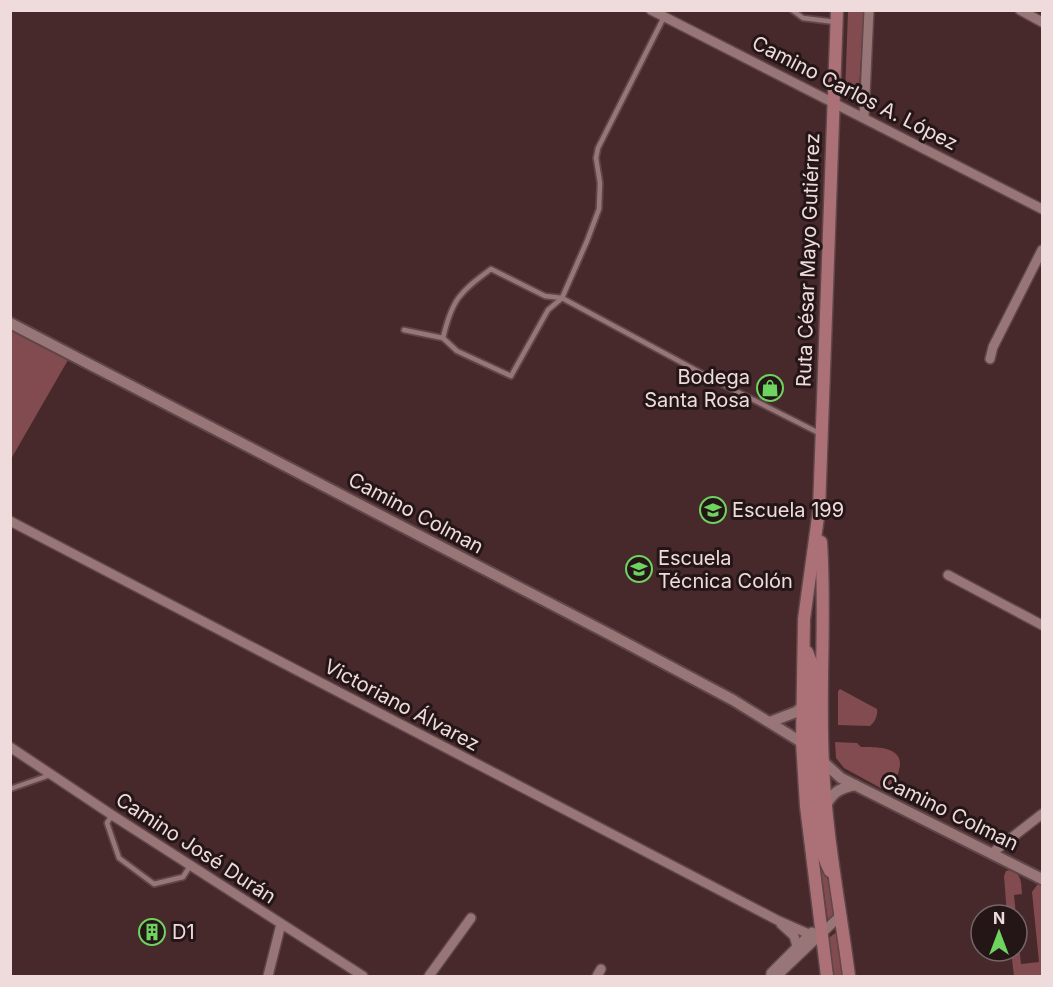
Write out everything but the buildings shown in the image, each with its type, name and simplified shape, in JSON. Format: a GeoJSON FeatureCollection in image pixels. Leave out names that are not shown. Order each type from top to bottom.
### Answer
{"type":"FeatureCollection","features":[{"type":"Feature","properties":{"kind":"main road","name":"Ruta César Mayo Gutiérrez"},"geometry":{"type":"LineString","coordinates":[[827,976],[817,930],[805,796],[812,740],[822,567],[819,510],[837,16]]}},
{"type":"Feature","properties":{"kind":"main road","name":"Ruta César Mayo Gutiérrez"},"geometry":{"type":"LineString","coordinates":[[819,510],[804,619],[803,706],[812,740],[822,761],[819,780]]}},
{"type":"Feature","properties":{"kind":"main road"},"geometry":{"type":"LineString","coordinates":[[804,646],[813,667],[810,758],[826,805],[849,976]]}},
{"type":"Feature","properties":{"kind":"main road"},"geometry":{"type":"LineString","coordinates":[[819,780],[822,851],[836,883]]}},
{"type":"Feature","properties":{"kind":"street","name":"Camino Carlos A. López"},"geometry":{"type":"LineString","coordinates":[[651,10],[1042,209]]}},
{"type":"Feature","properties":{"kind":"street"},"geometry":{"type":"LineString","coordinates":[[864,117],[868,10]]}},
{"type":"Feature","properties":{"kind":"street"},"geometry":{"type":"LineString","coordinates":[[1020,10],[1042,22]]}},
{"type":"Feature","properties":{"kind":"street"},"geometry":{"type":"LineString","coordinates":[[990,359],[993,347],[1042,250]]}},
{"type":"Feature","properties":{"kind":"street","name":"Camino Colman"},"geometry":{"type":"LineString","coordinates":[[10,322],[611,635],[734,700],[770,722],[812,740],[822,761],[841,778],[1042,879]]}},
{"type":"Feature","properties":{"kind":"street","name":"Victoriano Álvarez"},"geometry":{"type":"LineString","coordinates":[[10,521],[777,920],[817,930]]}},
{"type":"Feature","properties":{"kind":"street"},"geometry":{"type":"LineString","coordinates":[[948,575],[1042,625]]}},
{"type":"Feature","properties":{"kind":"street"},"geometry":{"type":"LineString","coordinates":[[770,722],[796,712],[803,706]]}},
{"type":"Feature","properties":{"kind":"street","name":"Camino José Durán"},"geometry":{"type":"LineString","coordinates":[[10,747],[190,866],[363,976]]}},
{"type":"Feature","properties":{"kind":"street","name":"Camino Colman"},"geometry":{"type":"LineString","coordinates":[[819,780],[841,778]]}},
{"type":"Feature","properties":{"kind":"street"},"geometry":{"type":"LineString","coordinates":[[805,796],[808,788],[819,780]]}},
{"type":"Feature","properties":{"kind":"street"},"geometry":{"type":"LineString","coordinates":[[826,805],[835,792],[855,785]]}},
{"type":"Feature","properties":{"kind":"street"},"geometry":{"type":"LineString","coordinates":[[992,853],[1042,814]]}},
{"type":"Feature","properties":{"kind":"street"},"geometry":{"type":"LineString","coordinates":[[771,976],[771,973],[797,946],[841,915]]}},
{"type":"Feature","properties":{"kind":"street"},"geometry":{"type":"LineString","coordinates":[[429,976],[471,918]]}},
{"type":"Feature","properties":{"kind":"street","name":"Victoriano Álvarez"},"geometry":{"type":"LineString","coordinates":[[777,920],[794,936],[797,946]]}},
{"type":"Feature","properties":{"kind":"street"},"geometry":{"type":"LineString","coordinates":[[268,976],[281,924]]}},
{"type":"Feature","properties":{"kind":"street"},"geometry":{"type":"LineString","coordinates":[[777,976],[817,930]]}},
{"type":"Feature","properties":{"kind":"lane"},"geometry":{"type":"LineString","coordinates":[[792,10],[803,18],[837,16]]}},
{"type":"Feature","properties":{"kind":"lane"},"geometry":{"type":"LineString","coordinates":[[404,330],[443,338],[457,351],[511,376],[548,310],[562,298],[587,241],[599,209],[600,183],[596,158],[598,148],[664,17]]}},
{"type":"Feature","properties":{"kind":"lane"},"geometry":{"type":"LineString","coordinates":[[443,338],[448,312],[465,288],[491,269],[545,296],[562,298],[822,435]]}},
{"type":"Feature","properties":{"kind":"lane"},"geometry":{"type":"LineString","coordinates":[[10,789],[51,775]]}},
{"type":"Feature","properties":{"kind":"lane"},"geometry":{"type":"LineString","coordinates":[[10,783],[17,787]]}},
{"type":"Feature","properties":{"kind":"lane"},"geometry":{"type":"LineString","coordinates":[[112,815],[107,823],[119,858],[154,884],[183,877],[190,866]]}},
{"type":"Feature","properties":{"kind":"shaded area"},"geometry":{"type":"Polygon","coordinates":[[[848,11],[864,11],[859,89],[856,99],[846,98],[845,95],[848,11]]]}},
{"type":"Feature","properties":{"kind":"shaded area"},"geometry":{"type":"Polygon","coordinates":[[[11,330],[68,360],[11,459],[11,330]]]}},
{"type":"Feature","properties":{"kind":"shaded area"},"geometry":{"type":"Polygon","coordinates":[[[840,689],[877,709],[876,718],[870,726],[838,725],[838,691],[840,689]]]}},
{"type":"Feature","properties":{"kind":"shaded area"},"geometry":{"type":"Polygon","coordinates":[[[835,742],[857,743],[861,747],[881,748],[894,752],[900,762],[899,770],[888,792],[844,768],[836,758],[835,742]]]}},
{"type":"Feature","properties":{"kind":"shaded area"},"geometry":{"type":"Polygon","coordinates":[[[812,806],[822,865],[830,885],[834,911],[833,917],[828,921],[812,806]]]}},
{"type":"Feature","properties":{"kind":"shaded area"},"geometry":{"type":"Polygon","coordinates":[[[1006,871],[1015,872],[1020,879],[1022,894],[1014,895],[1015,903],[1006,903],[1004,876],[1006,871]]]}},
{"type":"Feature","properties":{"kind":"shaded area"},"geometry":{"type":"Polygon","coordinates":[[[1037,885],[1042,885],[1042,976],[1014,976],[1012,963],[1039,962],[1032,892],[1037,885]]]}},
{"type":"Feature","properties":{"kind":"shaded area"},"geometry":{"type":"Polygon","coordinates":[[[837,933],[843,976],[834,976],[829,938],[837,933]]]}},
{"type":"Feature","properties":{"kind":"place","name":"Bodega Santa Rosa"},"geometry":{"type":"Point","coordinates":[770,388]}},
{"type":"Feature","properties":{"kind":"place","name":"Escuela 199"},"geometry":{"type":"Point","coordinates":[713,510]}},
{"type":"Feature","properties":{"kind":"place","name":"Escuela Técnica Colón"},"geometry":{"type":"Point","coordinates":[639,569]}},
{"type":"Feature","properties":{"kind":"place","name":"D1"},"geometry":{"type":"Point","coordinates":[152,932]}}]}
